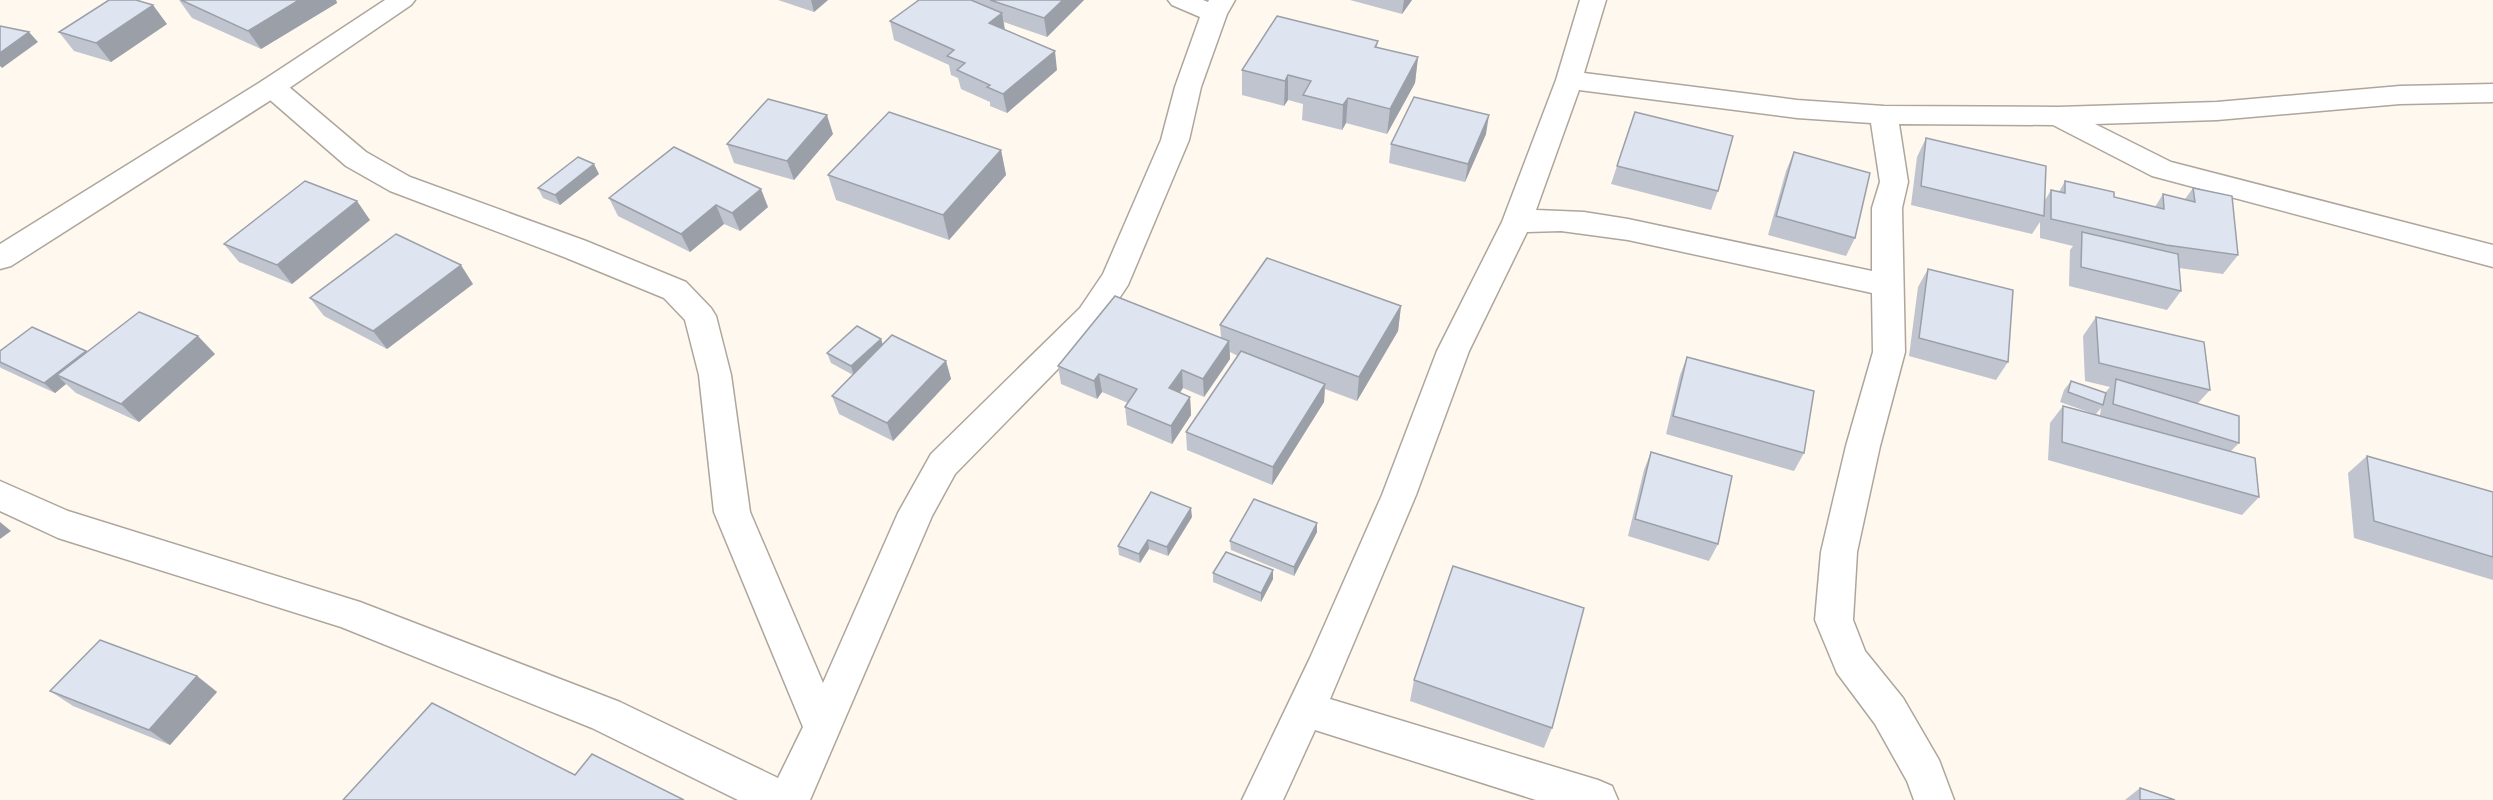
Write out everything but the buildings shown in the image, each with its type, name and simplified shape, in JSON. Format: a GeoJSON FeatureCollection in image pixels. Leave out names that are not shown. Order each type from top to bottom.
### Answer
{"type":"FeatureCollection","features":[{"type":"Feature","properties":{"kind":"street"},"geometry":{"type":"LineString","coordinates":[[0,258],[272,87],[402,0]]}},
{"type":"Feature","properties":{"kind":"street"},"geometry":{"type":"LineString","coordinates":[[789,800],[823,728],[916,513],[943,464],[1091,316],[1117,277],[1175,140],[1188,87],[1218,7],[1181,0]]}},
{"type":"Feature","properties":{"kind":"street"},"geometry":{"type":"LineString","coordinates":[[1262,800],[1305,709],[1399,495],[1453,351],[1517,222],[1569,80],[1593,0]]}},
{"type":"Feature","properties":{"kind":"street"},"geometry":{"type":"LineString","coordinates":[[1569,80],[1797,109],[1884,115],[2058,116],[2217,111],[2400,96],[2493,93]]}},
{"type":"Feature","properties":{"kind":"street"},"geometry":{"type":"LineString","coordinates":[[272,87],[356,159],[400,184],[575,249],[675,290],[700,316],[715,375],[732,512],[823,728]]}},
{"type":"Feature","properties":{"kind":"street"},"geometry":{"type":"LineString","coordinates":[[1884,115],[1894,182],[1887,208],[1889,352],[1863,446],[1839,552],[1834,620],[1850,661],[1889,711],[1925,774],[1934,800]]}},
{"type":"Feature","properties":{"kind":"street"},"geometry":{"type":"LineString","coordinates":[[2058,116],[2162,169],[2493,256]]}},
{"type":"Feature","properties":{"kind":"street"},"geometry":{"type":"LineString","coordinates":[[1517,222],[1540,219],[1624,228],[1887,286]]}},
{"type":"Feature","properties":{"kind":"street"},"geometry":{"type":"LineString","coordinates":[[0,495],[58,524],[357,617],[606,716],[781,800]]}},
{"type":"Feature","properties":{"kind":"street"},"geometry":{"type":"LineString","coordinates":[[1305,709],[1598,800]]}}]}
